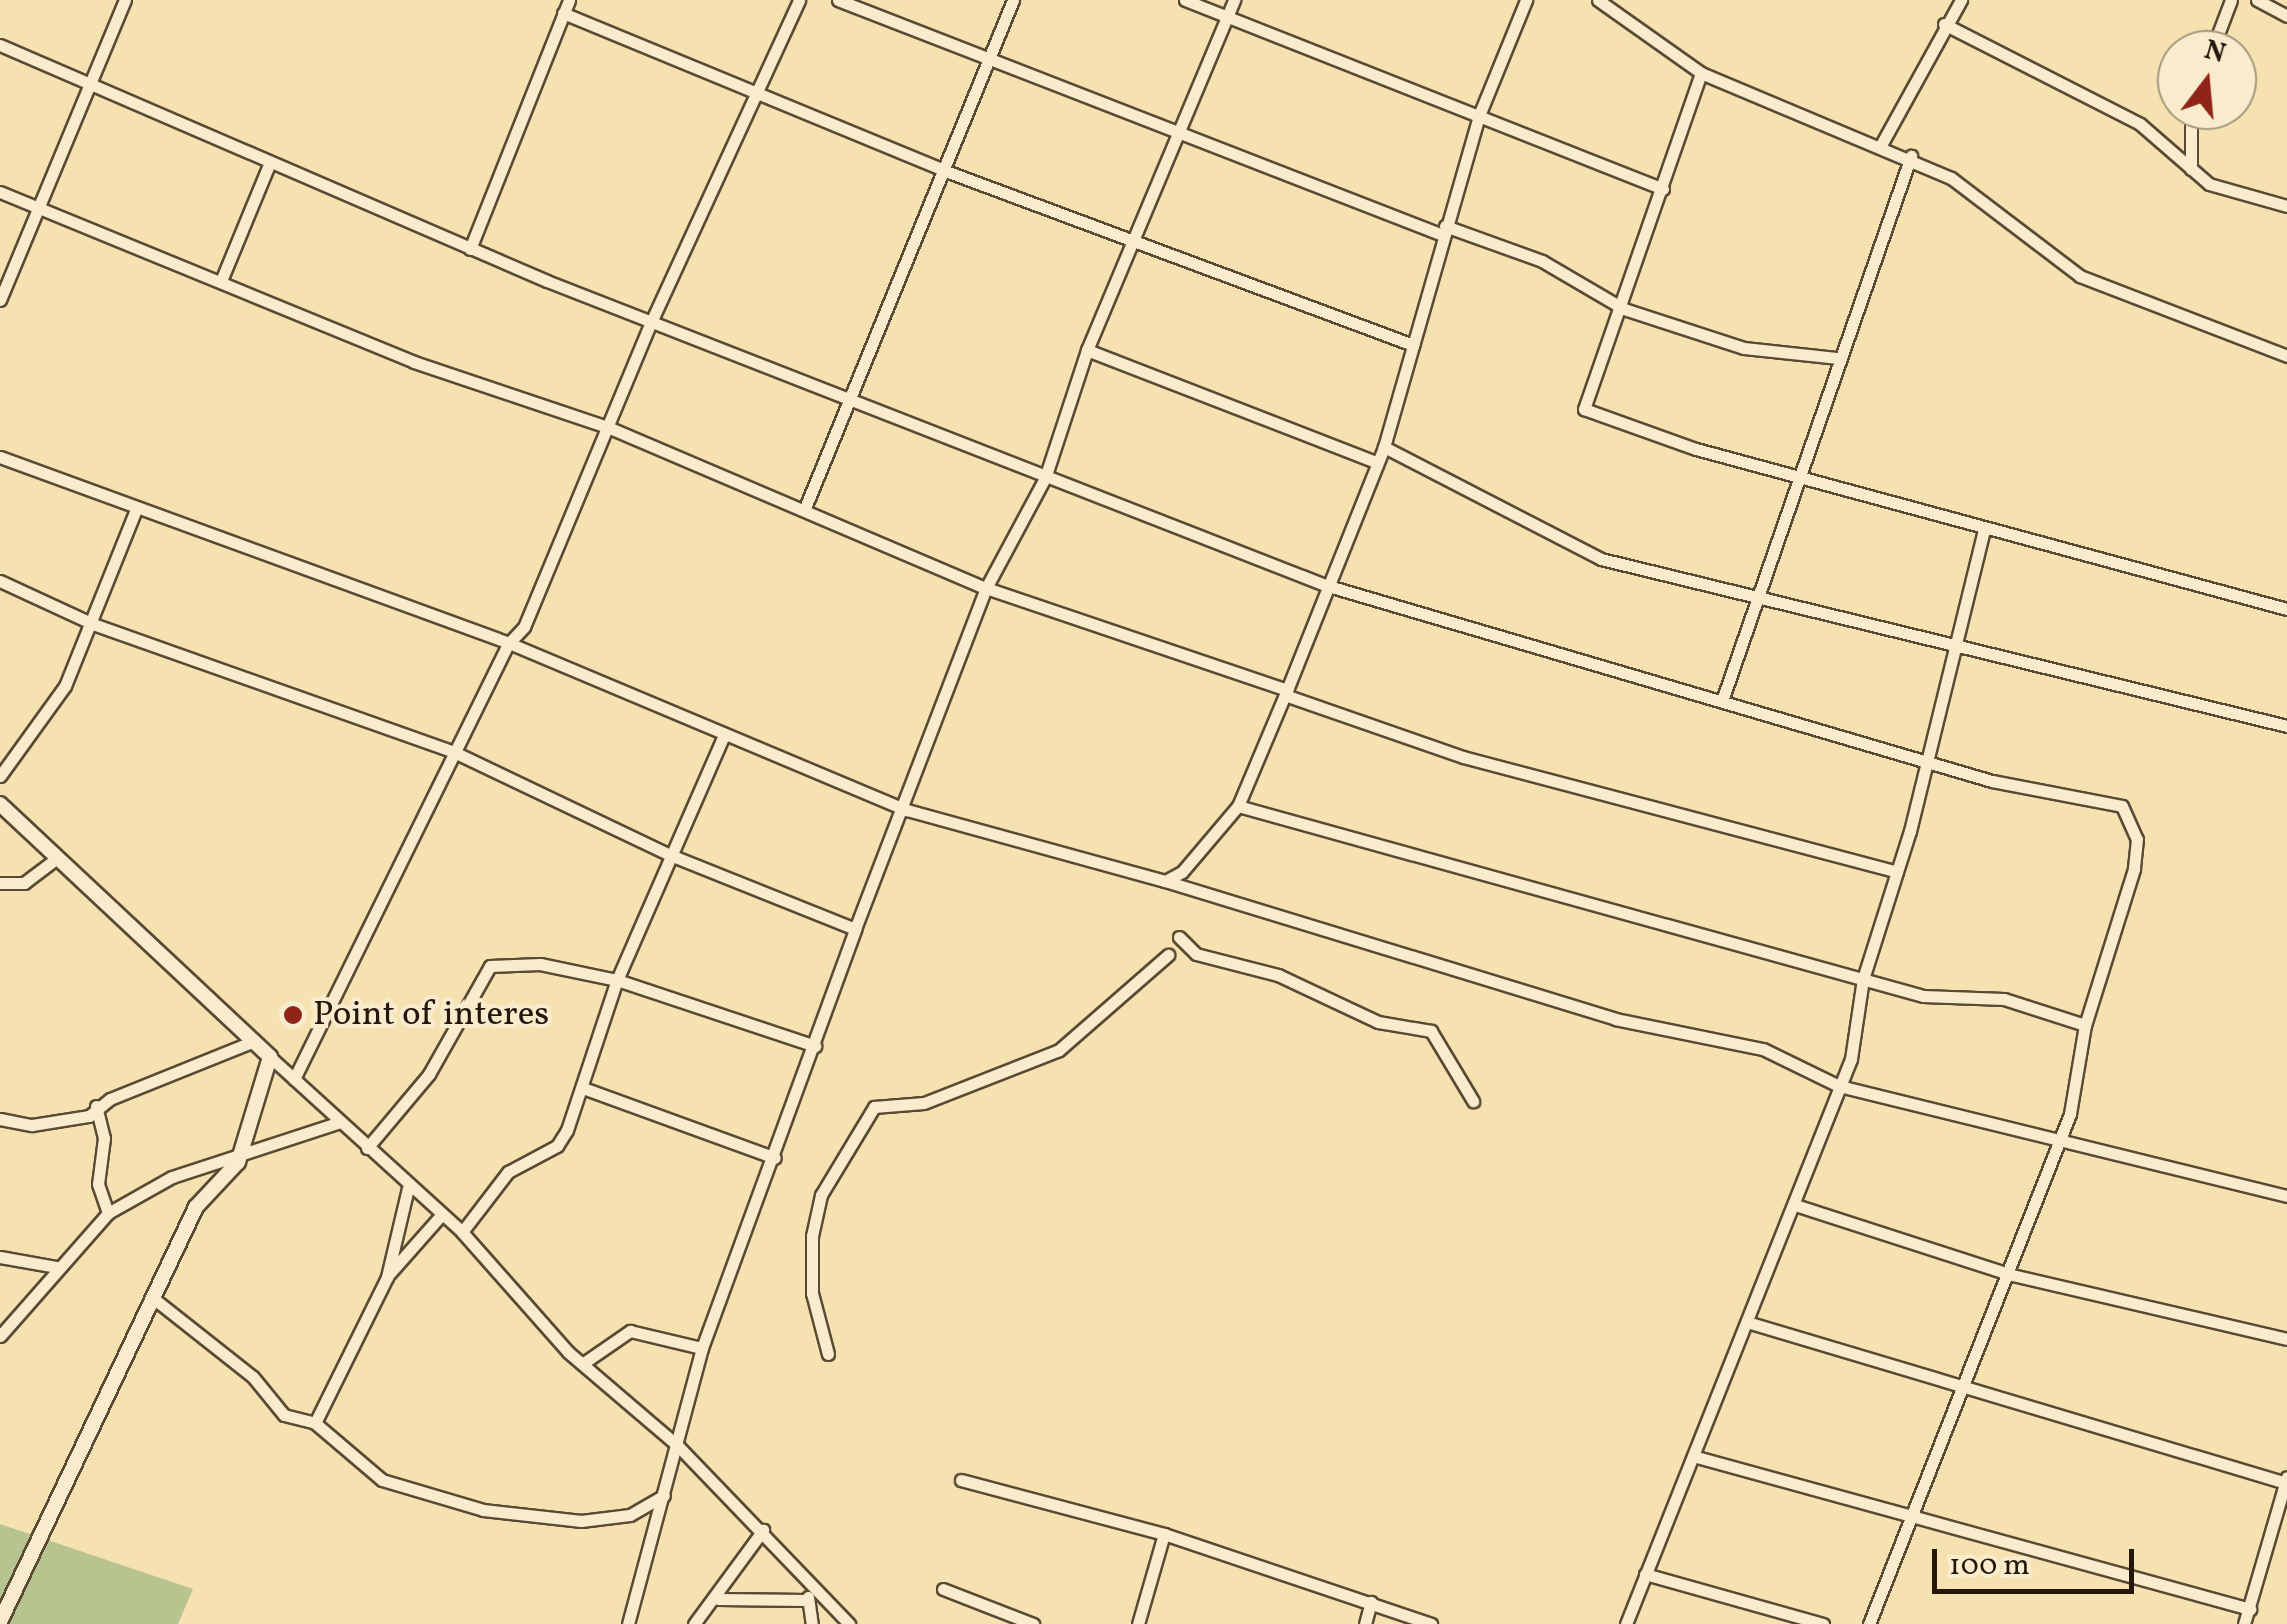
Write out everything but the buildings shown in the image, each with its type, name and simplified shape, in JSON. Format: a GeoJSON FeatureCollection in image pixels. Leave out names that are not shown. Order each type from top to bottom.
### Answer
{"type":"FeatureCollection","features":[{"type":"Feature","properties":{"kind":"street"},"geometry":{"type":"LineString","coordinates":[[0,300],[125,0]]}},
{"type":"Feature","properties":{"kind":"street"},"geometry":{"type":"LineString","coordinates":[[470,250],[570,0]]}},
{"type":"Feature","properties":{"kind":"street"},"geometry":{"type":"LineString","coordinates":[[294,1079],[509,643],[524,627],[652,320],[799,0]]}},
{"type":"Feature","properties":{"kind":"street"},"geometry":{"type":"LineString","coordinates":[[838,0],[990,56],[1181,134],[1444,231],[1542,260],[1624,309],[1744,348],[1838,358]]}},
{"type":"Feature","properties":{"kind":"street"},"geometry":{"type":"LineString","coordinates":[[805,508],[1012,0]]}},
{"type":"Feature","properties":{"kind":"street"},"geometry":{"type":"LineString","coordinates":[[1185,0],[1480,113],[1663,189]]}},
{"type":"Feature","properties":{"kind":"street"},"geometry":{"type":"LineString","coordinates":[[628,1624],[702,1348],[775,1158],[855,930],[906,810],[986,588],[1045,478],[1087,350],[1181,134],[1234,0]]}},
{"type":"Feature","properties":{"kind":"street"},"geometry":{"type":"LineString","coordinates":[[1165,881],[1238,806],[1286,693],[1384,447],[1480,113],[1526,0]]}},
{"type":"Feature","properties":{"kind":"street"},"geometry":{"type":"LineString","coordinates":[[1598,0],[1701,73],[1911,156],[2080,276],[2287,356]]}},
{"type":"Feature","properties":{"kind":"street"},"geometry":{"type":"LineString","coordinates":[[1881,146],[1944,24],[1961,0]]}},
{"type":"Feature","properties":{"kind":"street"},"geometry":{"type":"LineString","coordinates":[[2220,30],[2231,0]]}},
{"type":"Feature","properties":{"kind":"street"},"geometry":{"type":"LineString","coordinates":[[2257,0],[2287,16]]}},
{"type":"Feature","properties":{"kind":"street"},"geometry":{"type":"LineString","coordinates":[[564,13],[943,170],[1135,236],[1413,345]]}},
{"type":"Feature","properties":{"kind":"street"},"geometry":{"type":"LineString","coordinates":[[1944,24],[2140,124],[2209,184],[2287,206]]}},
{"type":"Feature","properties":{"kind":"street"},"geometry":{"type":"LineString","coordinates":[[0,44],[90,78],[268,167],[470,250],[1326,585],[1723,698],[1992,781],[2097,797],[2131,816],[2134,869],[2085,1025],[2081,1075],[2059,1142],[1909,1514],[1869,1624]]}},
{"type":"Feature","properties":{"kind":"street"},"geometry":{"type":"LineString","coordinates":[[1701,73],[1624,309],[1584,409],[1696,449],[1801,474],[1984,529],[2287,609]]}},
{"type":"Feature","properties":{"kind":"street"},"geometry":{"type":"LineString","coordinates":[[2191,130],[2191,169]]}},
{"type":"Feature","properties":{"kind":"street"},"geometry":{"type":"LineString","coordinates":[[1723,698],[1754,599],[1911,156]]}},
{"type":"Feature","properties":{"kind":"street"},"geometry":{"type":"LineString","coordinates":[[222,282],[268,167]]}},
{"type":"Feature","properties":{"kind":"street"},"geometry":{"type":"LineString","coordinates":[[0,192],[414,362],[610,428],[986,588],[1463,757],[1896,872]]}},
{"type":"Feature","properties":{"kind":"street"},"geometry":{"type":"LineString","coordinates":[[1087,350],[1376,462]]}},
{"type":"Feature","properties":{"kind":"street"},"geometry":{"type":"LineString","coordinates":[[1384,447],[1601,559],[1958,650],[2287,726]]}},
{"type":"Feature","properties":{"kind":"street"},"geometry":{"type":"LineString","coordinates":[[0,457],[509,643],[906,810],[1165,881],[1615,1019],[1763,1049],[1839,1086],[2287,1196]]}},
{"type":"Feature","properties":{"kind":"street"},"geometry":{"type":"LineString","coordinates":[[0,776],[66,686],[136,509]]}},
{"type":"Feature","properties":{"kind":"street"},"geometry":{"type":"LineString","coordinates":[[1626,1624],[1839,1086],[1863,979],[1958,650],[1984,529]]}},
{"type":"Feature","properties":{"kind":"street"},"geometry":{"type":"LineString","coordinates":[[0,581],[93,624],[454,752],[670,855],[855,930]]}},
{"type":"Feature","properties":{"kind":"street"},"geometry":{"type":"LineString","coordinates":[[462,1232],[508,1172],[557,1146],[583,1088],[616,980],[724,734]]}},
{"type":"Feature","properties":{"kind":"street"},"geometry":{"type":"LineString","coordinates":[[0,804],[408,1188],[462,1232],[586,1362],[763,1530],[810,1595],[849,1624]]}},
{"type":"Feature","properties":{"kind":"street"},"geometry":{"type":"LineString","coordinates":[[1238,806],[1923,996],[2004,999],[2085,1025]]}},
{"type":"Feature","properties":{"kind":"street"},"geometry":{"type":"LineString","coordinates":[[0,883],[24,884],[56,858]]}},
{"type":"Feature","properties":{"kind":"street"},"geometry":{"type":"LineString","coordinates":[[1180,938],[1196,954],[1278,976],[1378,1022],[1431,1031],[1473,1101]]}},
{"type":"Feature","properties":{"kind":"street"},"geometry":{"type":"LineString","coordinates":[[828,1354],[812,1293],[812,1236],[831,1175],[874,1106],[924,1103],[1059,1050],[1168,955]]}},
{"type":"Feature","properties":{"kind":"street"},"geometry":{"type":"LineString","coordinates":[[368,1148],[429,1074],[490,966],[540,964],[616,980],[815,1046]]}},
{"type":"Feature","properties":{"kind":"street"},"geometry":{"type":"LineString","coordinates":[[0,1119],[56,1124],[89,1116],[96,1106],[252,1042]]}},
{"type":"Feature","properties":{"kind":"street"},"geometry":{"type":"LineString","coordinates":[[0,1622],[196,1207],[238,1162],[270,1057]]}},
{"type":"Feature","properties":{"kind":"street"},"geometry":{"type":"LineString","coordinates":[[583,1088],[775,1158]]}},
{"type":"Feature","properties":{"kind":"street"},"geometry":{"type":"LineString","coordinates":[[96,1106],[104,1138],[98,1184],[108,1213]]}},
{"type":"Feature","properties":{"kind":"street"},"geometry":{"type":"LineString","coordinates":[[0,1336],[108,1213],[172,1177],[238,1162],[340,1122]]}},
{"type":"Feature","properties":{"kind":"street"},"geometry":{"type":"LineString","coordinates":[[315,1423],[386,1277],[408,1188]]}},
{"type":"Feature","properties":{"kind":"street"},"geometry":{"type":"LineString","coordinates":[[1795,1205],[2008,1274],[2287,1339]]}},
{"type":"Feature","properties":{"kind":"street"},"geometry":{"type":"LineString","coordinates":[[386,1277],[442,1214]]}},
{"type":"Feature","properties":{"kind":"street"},"geometry":{"type":"LineString","coordinates":[[0,1257],[57,1268]]}},
{"type":"Feature","properties":{"kind":"street"},"geometry":{"type":"LineString","coordinates":[[153,1298],[253,1377],[284,1415],[315,1423],[382,1480],[483,1510],[581,1521],[630,1515],[664,1495]]}},
{"type":"Feature","properties":{"kind":"street"},"geometry":{"type":"LineString","coordinates":[[1748,1322],[2286,1480],[2244,1624]]}},
{"type":"Feature","properties":{"kind":"street"},"geometry":{"type":"LineString","coordinates":[[586,1362],[630,1331],[702,1348]]}},
{"type":"Feature","properties":{"kind":"street"},"geometry":{"type":"LineString","coordinates":[[1693,1456],[2250,1608]]}},
{"type":"Feature","properties":{"kind":"street"},"geometry":{"type":"LineString","coordinates":[[961,1480],[1164,1534],[1431,1624]]}},
{"type":"Feature","properties":{"kind":"street"},"geometry":{"type":"LineString","coordinates":[[694,1624],[718,1599],[763,1530]]}},
{"type":"Feature","properties":{"kind":"street"},"geometry":{"type":"LineString","coordinates":[[1138,1624],[1164,1534]]}},
{"type":"Feature","properties":{"kind":"street"},"geometry":{"type":"LineString","coordinates":[[1645,1574],[1823,1624]]}},
{"type":"Feature","properties":{"kind":"street"},"geometry":{"type":"LineString","coordinates":[[942,1590],[1034,1624]]}},
{"type":"Feature","properties":{"kind":"street"},"geometry":{"type":"LineString","coordinates":[[718,1599],[810,1595]]}},
{"type":"Feature","properties":{"kind":"street"},"geometry":{"type":"LineString","coordinates":[[810,1595],[812,1624]]}},
{"type":"Feature","properties":{"kind":"street"},"geometry":{"type":"LineString","coordinates":[[1365,1624],[1370,1602]]}},
{"type":"Feature","properties":{"kind":"green space"},"geometry":{"type":"Polygon","coordinates":[[[0,1524],[193,1589],[178,1624],[0,1624],[0,1524]]]}},
{"type":"Feature","properties":{"kind":"place","name":"Point of interes"},"geometry":{"type":"Point","coordinates":[293,1015]}}]}
